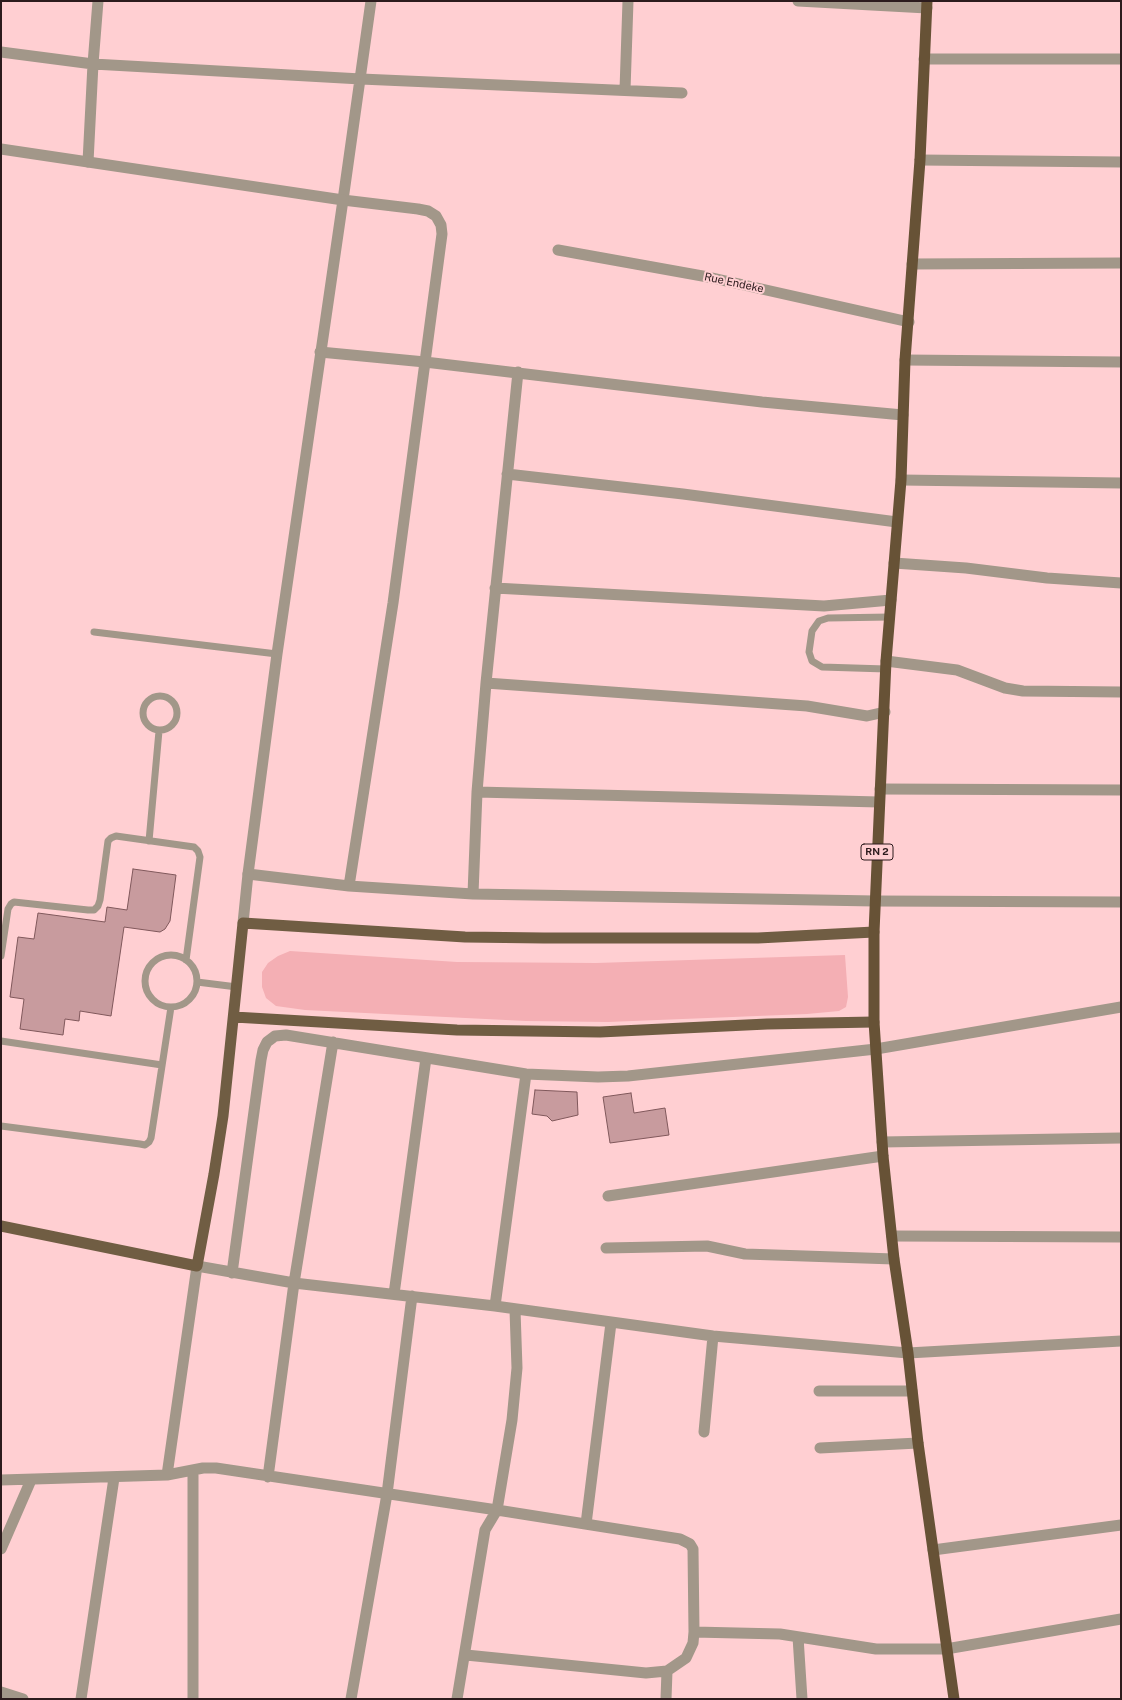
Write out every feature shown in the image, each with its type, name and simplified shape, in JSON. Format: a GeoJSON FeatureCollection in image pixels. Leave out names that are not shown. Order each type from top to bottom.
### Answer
{"type":"FeatureCollection","features":[{"type":"Feature","properties":{"kind":"highway","name":"RN 2"},"geometry":{"type":"LineString","coordinates":[[927,4],[920,160],[905,360],[901,480],[886,665],[875,901],[874,1022],[883,1156],[894,1259],[954,1699]]}},
{"type":"Feature","properties":{"kind":"main road"},"geometry":{"type":"LineString","coordinates":[[1,1226],[197,1266],[214,1174],[234,1017],[243,923],[465,937],[529,938],[758,938],[874,932]]}},
{"type":"Feature","properties":{"kind":"main road"},"geometry":{"type":"LineString","coordinates":[[234,1017],[457,1030],[600,1032],[767,1024],[874,1022]]}},
{"type":"Feature","properties":{"kind":"street"},"geometry":{"type":"LineString","coordinates":[[88,162],[98,1]]}},
{"type":"Feature","properties":{"kind":"street"},"geometry":{"type":"LineString","coordinates":[[243,923],[277,654],[361,79],[371,1]]}},
{"type":"Feature","properties":{"kind":"street"},"geometry":{"type":"LineString","coordinates":[[625,90],[628,1]]}},
{"type":"Feature","properties":{"kind":"street"},"geometry":{"type":"LineString","coordinates":[[798,1],[927,4]]}},
{"type":"Feature","properties":{"kind":"street"},"geometry":{"type":"LineString","coordinates":[[1,52],[93,64],[361,79],[682,93]]}},
{"type":"Feature","properties":{"kind":"street"},"geometry":{"type":"LineString","coordinates":[[924,59],[1121,59]]}},
{"type":"Feature","properties":{"kind":"street"},"geometry":{"type":"LineString","coordinates":[[1,149],[343,200],[418,209],[428,211],[436,216],[441,225],[442,234],[393,603],[349,886]]}},
{"type":"Feature","properties":{"kind":"street"},"geometry":{"type":"LineString","coordinates":[[920,160],[1121,162]]}},
{"type":"Feature","properties":{"kind":"street","name":"Rue Endeke"},"geometry":{"type":"LineString","coordinates":[[558,250],[708,277],[909,322]]}},
{"type":"Feature","properties":{"kind":"street"},"geometry":{"type":"LineString","coordinates":[[912,264],[1121,263]]}},
{"type":"Feature","properties":{"kind":"street"},"geometry":{"type":"LineString","coordinates":[[320,352],[518,372],[755,401],[903,415]]}},
{"type":"Feature","properties":{"kind":"street"},"geometry":{"type":"LineString","coordinates":[[905,360],[1121,362]]}},
{"type":"Feature","properties":{"kind":"street"},"geometry":{"type":"LineString","coordinates":[[472,894],[477,792],[486,683],[518,372]]}},
{"type":"Feature","properties":{"kind":"street"},"geometry":{"type":"LineString","coordinates":[[507,474],[683,494],[897,522]]}},
{"type":"Feature","properties":{"kind":"street"},"geometry":{"type":"LineString","coordinates":[[901,480],[1121,483]]}},
{"type":"Feature","properties":{"kind":"street"},"geometry":{"type":"LineString","coordinates":[[894,563],[966,568],[1047,578],[1121,583]]}},
{"type":"Feature","properties":{"kind":"street"},"geometry":{"type":"LineString","coordinates":[[495,588],[824,606],[891,600]]}},
{"type":"Feature","properties":{"kind":"street"},"geometry":{"type":"LineString","coordinates":[[886,665],[957,670],[1004,688],[1023,691],[1121,692]]}},
{"type":"Feature","properties":{"kind":"street"},"geometry":{"type":"LineString","coordinates":[[486,683],[807,706],[867,716],[885,712]]}},
{"type":"Feature","properties":{"kind":"street"},"geometry":{"type":"LineString","coordinates":[[880,789],[1121,790]]}},
{"type":"Feature","properties":{"kind":"street"},"geometry":{"type":"LineString","coordinates":[[477,792],[879,802]]}},
{"type":"Feature","properties":{"kind":"street"},"geometry":{"type":"LineString","coordinates":[[248,874],[349,886],[472,894],[875,901],[1121,902]]}},
{"type":"Feature","properties":{"kind":"street"},"geometry":{"type":"LineString","coordinates":[[232,1273],[263,1050],[270,1038],[279,1034],[526,1074],[598,1077],[628,1076],[876,1049],[1121,1007]]}},
{"type":"Feature","properties":{"kind":"street"},"geometry":{"type":"LineString","coordinates":[[268,1477],[294,1283],[333,1042]]}},
{"type":"Feature","properties":{"kind":"street"},"geometry":{"type":"LineString","coordinates":[[394,1294],[426,1058]]}},
{"type":"Feature","properties":{"kind":"street"},"geometry":{"type":"LineString","coordinates":[[495,1306],[526,1074]]}},
{"type":"Feature","properties":{"kind":"street"},"geometry":{"type":"LineString","coordinates":[[882,1142],[1121,1138]]}},
{"type":"Feature","properties":{"kind":"street"},"geometry":{"type":"LineString","coordinates":[[608,1196],[883,1156]]}},
{"type":"Feature","properties":{"kind":"street"},"geometry":{"type":"LineString","coordinates":[[892,1236],[1121,1237]]}},
{"type":"Feature","properties":{"kind":"street"},"geometry":{"type":"LineString","coordinates":[[606,1248],[707,1246],[745,1254],[894,1259]]}},
{"type":"Feature","properties":{"kind":"street"},"geometry":{"type":"LineString","coordinates":[[167,1475],[197,1266],[294,1283],[495,1306],[515,1310],[713,1336],[908,1353],[1121,1341]]}},
{"type":"Feature","properties":{"kind":"street"},"geometry":{"type":"LineString","coordinates":[[350,1699],[387,1494],[412,1296]]}},
{"type":"Feature","properties":{"kind":"street"},"geometry":{"type":"LineString","coordinates":[[457,1699],[466,1654],[485,1530],[497,1510],[512,1420],[517,1368],[515,1310]]}},
{"type":"Feature","properties":{"kind":"street"},"geometry":{"type":"LineString","coordinates":[[586,1524],[611,1323]]}},
{"type":"Feature","properties":{"kind":"street"},"geometry":{"type":"LineString","coordinates":[[704,1432],[713,1336]]}},
{"type":"Feature","properties":{"kind":"street"},"geometry":{"type":"LineString","coordinates":[[819,1392],[912,1391]]}},
{"type":"Feature","properties":{"kind":"street"},"geometry":{"type":"LineString","coordinates":[[820,1448],[918,1443]]}},
{"type":"Feature","properties":{"kind":"street"},"geometry":{"type":"LineString","coordinates":[[1,1480],[114,1478],[167,1475],[203,1468],[216,1468],[680,1539],[690,1544],[693,1549],[693,1643],[686,1658],[667,1671],[646,1673],[466,1654]]}},
{"type":"Feature","properties":{"kind":"street"},"geometry":{"type":"LineString","coordinates":[[193,1470],[193,1699]]}},
{"type":"Feature","properties":{"kind":"street"},"geometry":{"type":"LineString","coordinates":[[81,1699],[114,1478]]}},
{"type":"Feature","properties":{"kind":"street"},"geometry":{"type":"LineString","coordinates":[[1,1549],[31,1480]]}},
{"type":"Feature","properties":{"kind":"street"},"geometry":{"type":"LineString","coordinates":[[933,1550],[1121,1525]]}},
{"type":"Feature","properties":{"kind":"street"},"geometry":{"type":"LineString","coordinates":[[694,1632],[780,1634],[876,1648],[946,1649],[1121,1619]]}},
{"type":"Feature","properties":{"kind":"street"},"geometry":{"type":"LineString","coordinates":[[798,1637],[802,1699]]}},
{"type":"Feature","properties":{"kind":"street"},"geometry":{"type":"LineString","coordinates":[[666,1699],[667,1671]]}},
{"type":"Feature","properties":{"kind":"street"},"geometry":{"type":"LineString","coordinates":[[1,1692],[23,1699]]}},
{"type":"Feature","properties":{"kind":"lane"},"geometry":{"type":"LineString","coordinates":[[886,665],[822,667],[812,661],[809,652],[812,631],[819,621],[828,618],[890,617]]}},
{"type":"Feature","properties":{"kind":"lane"},"geometry":{"type":"LineString","coordinates":[[94,632],[277,654]]}},
{"type":"Feature","properties":{"kind":"lane"},"geometry":{"type":"LineString","coordinates":[[161,696],[174,702],[178,716],[176,721],[169,728],[160,731],[150,728],[146,724],[143,710],[151,698],[161,696]]}},
{"type":"Feature","properties":{"kind":"lane"},"geometry":{"type":"LineString","coordinates":[[149,841],[160,731]]}},
{"type":"Feature","properties":{"kind":"lane"},"geometry":{"type":"LineString","coordinates":[[1,956],[2,941],[8,909],[11,904],[20,901],[94,910],[98,906],[108,841],[116,836],[194,848],[198,851],[200,857],[186,960]]}},
{"type":"Feature","properties":{"kind":"lane"},"geometry":{"type":"LineString","coordinates":[[164,957],[179,957],[186,960],[194,970],[197,982],[192,997],[186,1002],[171,1007],[157,1003],[148,992],[146,978],[148,970],[152,964],[164,957]]}},
{"type":"Feature","properties":{"kind":"lane"},"geometry":{"type":"LineString","coordinates":[[197,982],[237,987]]}},
{"type":"Feature","properties":{"kind":"lane"},"geometry":{"type":"LineString","coordinates":[[1,1126],[145,1144],[151,1138],[171,1007]]}},
{"type":"Feature","properties":{"kind":"lane"},"geometry":{"type":"LineString","coordinates":[[1,1041],[162,1065]]}},
{"type":"Feature","properties":{"kind":"shaded area"},"geometry":{"type":"Polygon","coordinates":[[[290,951],[457,962],[596,963],[845,955],[848,997],[846,1007],[839,1011],[807,1014],[608,1022],[526,1021],[305,1010],[276,1006],[266,998],[262,987],[262,972],[268,963],[278,956],[290,951]]]}},
{"type":"Feature","properties":{"kind":"building"},"geometry":{"type":"Polygon","coordinates":[[[133,869],[176,875],[170,921],[165,929],[160,932],[124,927],[111,1016],[80,1011],[79,1021],[65,1019],[63,1035],[20,1029],[24,999],[10,997],[18,937],[34,939],[38,913],[105,922],[107,907],[127,910],[133,869]]]}},
{"type":"Feature","properties":{"kind":"building"},"geometry":{"type":"Polygon","coordinates":[[[535,1090],[577,1092],[578,1115],[552,1121],[547,1116],[532,1114],[535,1090]]]}},
{"type":"Feature","properties":{"kind":"building"},"geometry":{"type":"Polygon","coordinates":[[[631,1093],[634,1113],[665,1108],[669,1135],[610,1143],[603,1097],[631,1093]]]}}]}
